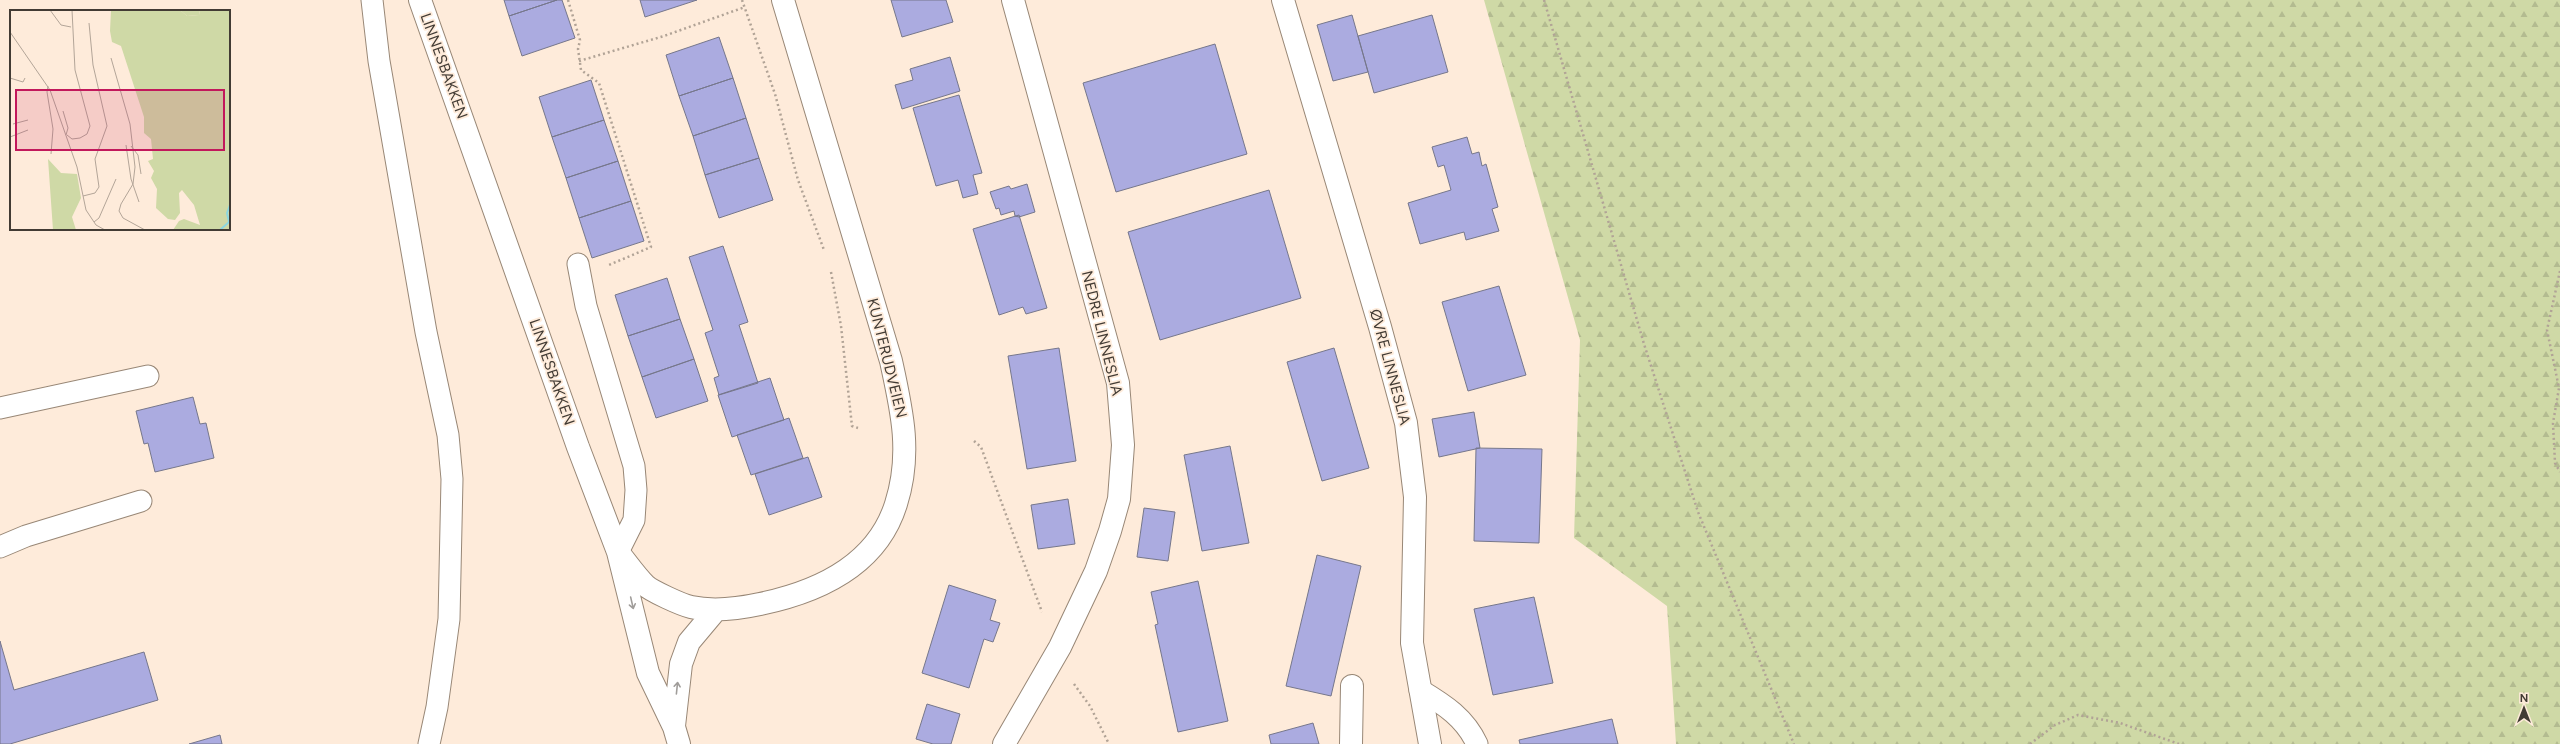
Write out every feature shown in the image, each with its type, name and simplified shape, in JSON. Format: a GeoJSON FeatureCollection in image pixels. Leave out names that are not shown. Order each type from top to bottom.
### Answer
{"type":"FeatureCollection","features":[{"type":"Feature","properties":{"kind":"street","name":"LINNESBAKKEN"},"geometry":{"type":"LineString","coordinates":[[420,0],[578,447],[618,552],[648,673],[677,735]]}},
{"type":"Feature","properties":{"kind":"street","name":"KUNTERUDVEIEN"},"geometry":{"type":"LineString","coordinates":[[618,552],[646,586],[690,607],[715,611],[784,599],[840,576],[865,555],[884,532],[892,516],[904,471],[906,452],[900,406],[891,361],[783,0]]}},
{"type":"Feature","properties":{"kind":"street","name":"NEDRE LINNESLIA"},"geometry":{"type":"LineString","coordinates":[[1004,744],[1060,647],[1096,571],[1119,499],[1124,445],[1118,383],[1013,0]]}},
{"type":"Feature","properties":{"kind":"street","name":"ØVRE LINNESLIA"},"geometry":{"type":"LineString","coordinates":[[1283,0],[1380,327],[1406,423],[1415,497],[1412,643],[1430,744]]}},
{"type":"Feature","properties":{"kind":"street"},"geometry":{"type":"LineString","coordinates":[[677,735],[681,664],[690,642],[715,611]]}},
{"type":"Feature","properties":{"kind":"street"},"geometry":{"type":"LineString","coordinates":[[1351,744],[1352,686]]}},
{"type":"Feature","properties":{"kind":"lane"},"geometry":{"type":"LineString","coordinates":[[372,0],[379,61],[426,332],[448,435],[452,479],[449,619],[437,707],[429,744]]}},
{"type":"Feature","properties":{"kind":"lane"},"geometry":{"type":"LineString","coordinates":[[579,270],[588,313],[621,417],[634,466],[636,490],[634,520],[618,552]]}},
{"type":"Feature","properties":{"kind":"lane"},"geometry":{"type":"LineString","coordinates":[[0,408],[148,376]]}},
{"type":"Feature","properties":{"kind":"lane"},"geometry":{"type":"LineString","coordinates":[[0,547],[26,536],[141,502]]}},
{"type":"Feature","properties":{"kind":"lane"},"geometry":{"type":"LineString","coordinates":[[1420,690],[1452,710],[1464,722],[1477,744]]}},
{"type":"Feature","properties":{"kind":"path"},"geometry":{"type":"LineString","coordinates":[[568,0],[580,40],[578,49],[581,70],[599,83],[651,247],[579,270]]}},
{"type":"Feature","properties":{"kind":"path"},"geometry":{"type":"LineString","coordinates":[[742,0],[775,94],[798,180],[829,264],[841,326],[852,426],[858,428]]}},
{"type":"Feature","properties":{"kind":"path"},"geometry":{"type":"LineString","coordinates":[[1544,0],[1644,344],[1698,512],[1794,744]]}},
{"type":"Feature","properties":{"kind":"path"},"geometry":{"type":"LineString","coordinates":[[579,61],[664,36],[744,7]]}},
{"type":"Feature","properties":{"kind":"path"},"geometry":{"type":"LineString","coordinates":[[829,264],[863,266]]}},
{"type":"Feature","properties":{"kind":"path"},"geometry":{"type":"LineString","coordinates":[[2560,271],[2548,330],[2559,388],[2553,423],[2555,463],[2560,472]]}},
{"type":"Feature","properties":{"kind":"path"},"geometry":{"type":"LineString","coordinates":[[974,441],[981,447],[1034,592],[1060,647],[1075,686],[1090,706],[1109,744]]}},
{"type":"Feature","properties":{"kind":"path"},"geometry":{"type":"LineString","coordinates":[[2030,744],[2055,724],[2078,715],[2120,723],[2179,744]]}},
{"type":"Feature","properties":{"kind":"green space"},"geometry":{"type":"Polygon","coordinates":[[[1484,0],[2560,0],[2560,744],[1676,744],[1667,606],[1574,538],[1580,340],[1484,0]]]}},
{"type":"Feature","properties":{"kind":"building"},"geometry":{"type":"Polygon","coordinates":[[[504,0],[557,0],[509,16],[504,0]]]}},
{"type":"Feature","properties":{"kind":"building"},"geometry":{"type":"Polygon","coordinates":[[[557,0],[562,0],[575,38],[522,56],[509,16],[557,0]]]}},
{"type":"Feature","properties":{"kind":"building"},"geometry":{"type":"Polygon","coordinates":[[[640,0],[697,0],[645,17],[640,0]]]}},
{"type":"Feature","properties":{"kind":"building"},"geometry":{"type":"Polygon","coordinates":[[[891,0],[946,0],[953,22],[902,37],[891,0]]]}},
{"type":"Feature","properties":{"kind":"building"},"geometry":{"type":"Polygon","coordinates":[[[1352,15],[1368,72],[1333,81],[1317,25],[1352,15]]]}},
{"type":"Feature","properties":{"kind":"building"},"geometry":{"type":"Polygon","coordinates":[[[1432,15],[1448,72],[1374,93],[1358,36],[1432,15]]]}},
{"type":"Feature","properties":{"kind":"building"},"geometry":{"type":"Polygon","coordinates":[[[719,37],[733,78],[679,96],[666,55],[719,37]]]}},
{"type":"Feature","properties":{"kind":"building"},"geometry":{"type":"Polygon","coordinates":[[[1215,44],[1247,154],[1116,192],[1083,83],[1215,44]]]}},
{"type":"Feature","properties":{"kind":"building"},"geometry":{"type":"Polygon","coordinates":[[[950,57],[960,91],[902,109],[895,85],[913,80],[910,69],[950,57]]]}},
{"type":"Feature","properties":{"kind":"building"},"geometry":{"type":"Polygon","coordinates":[[[733,78],[746,118],[693,136],[679,96],[733,78]]]}},
{"type":"Feature","properties":{"kind":"building"},"geometry":{"type":"Polygon","coordinates":[[[591,80],[604,120],[552,137],[539,97],[591,80]]]}},
{"type":"Feature","properties":{"kind":"building"},"geometry":{"type":"Polygon","coordinates":[[[959,95],[982,173],[973,175],[978,194],[963,198],[958,180],[936,186],[913,108],[959,95]]]}},
{"type":"Feature","properties":{"kind":"building"},"geometry":{"type":"Polygon","coordinates":[[[746,118],[759,158],[705,175],[693,136],[746,118]]]}},
{"type":"Feature","properties":{"kind":"building"},"geometry":{"type":"Polygon","coordinates":[[[604,120],[618,161],[566,178],[552,137],[604,120]]]}},
{"type":"Feature","properties":{"kind":"building"},"geometry":{"type":"Polygon","coordinates":[[[1467,137],[1472,154],[1479,152],[1482,166],[1486,164],[1498,207],[1492,209],[1499,231],[1466,240],[1464,232],[1420,244],[1408,203],[1451,190],[1444,165],[1438,167],[1432,147],[1467,137]]]}},
{"type":"Feature","properties":{"kind":"building"},"geometry":{"type":"Polygon","coordinates":[[[759,158],[773,200],[719,218],[705,175],[759,158]]]}},
{"type":"Feature","properties":{"kind":"building"},"geometry":{"type":"Polygon","coordinates":[[[618,161],[631,201],[579,218],[566,178],[618,161]]]}},
{"type":"Feature","properties":{"kind":"building"},"geometry":{"type":"Polygon","coordinates":[[[1027,184],[1035,212],[1019,217],[1015,216],[1014,211],[1001,215],[999,208],[996,209],[990,192],[1009,186],[1011,189],[1027,184]]]}},
{"type":"Feature","properties":{"kind":"building"},"geometry":{"type":"Polygon","coordinates":[[[1269,190],[1301,298],[1160,340],[1128,232],[1269,190]]]}},
{"type":"Feature","properties":{"kind":"building"},"geometry":{"type":"Polygon","coordinates":[[[631,201],[644,241],[592,258],[579,218],[631,201]]]}},
{"type":"Feature","properties":{"kind":"building"},"geometry":{"type":"Polygon","coordinates":[[[1019,215],[1047,308],[1026,314],[1023,307],[999,315],[973,229],[1019,215]]]}},
{"type":"Feature","properties":{"kind":"building"},"geometry":{"type":"Polygon","coordinates":[[[723,246],[748,322],[739,325],[758,383],[719,395],[714,378],[719,376],[705,333],[713,330],[689,257],[723,246]]]}},
{"type":"Feature","properties":{"kind":"building"},"geometry":{"type":"Polygon","coordinates":[[[667,278],[680,319],[628,336],[615,295],[667,278]]]}},
{"type":"Feature","properties":{"kind":"building"},"geometry":{"type":"Polygon","coordinates":[[[1499,286],[1526,375],[1468,391],[1442,302],[1499,286]]]}},
{"type":"Feature","properties":{"kind":"building"},"geometry":{"type":"Polygon","coordinates":[[[680,319],[694,359],[642,377],[628,336],[680,319]]]}},
{"type":"Feature","properties":{"kind":"building"},"geometry":{"type":"Polygon","coordinates":[[[1059,348],[1076,461],[1027,469],[1008,356],[1059,348]]]}},
{"type":"Feature","properties":{"kind":"building"},"geometry":{"type":"Polygon","coordinates":[[[1334,348],[1369,468],[1322,481],[1287,362],[1334,348]]]}},
{"type":"Feature","properties":{"kind":"building"},"geometry":{"type":"Polygon","coordinates":[[[694,359],[708,401],[656,418],[642,377],[694,359]]]}},
{"type":"Feature","properties":{"kind":"building"},"geometry":{"type":"Polygon","coordinates":[[[770,378],[784,420],[732,437],[718,395],[770,378]]]}},
{"type":"Feature","properties":{"kind":"building"},"geometry":{"type":"Polygon","coordinates":[[[193,397],[200,424],[206,423],[214,458],[155,472],[148,443],[144,444],[136,411],[193,397]]]}},
{"type":"Feature","properties":{"kind":"building"},"geometry":{"type":"Polygon","coordinates":[[[1474,412],[1480,448],[1439,457],[1432,419],[1474,412]]]}},
{"type":"Feature","properties":{"kind":"building"},"geometry":{"type":"Polygon","coordinates":[[[789,418],[803,458],[751,475],[737,435],[789,418]]]}},
{"type":"Feature","properties":{"kind":"building"},"geometry":{"type":"Polygon","coordinates":[[[1230,446],[1249,543],[1202,551],[1184,455],[1230,446]]]}},
{"type":"Feature","properties":{"kind":"building"},"geometry":{"type":"Polygon","coordinates":[[[1476,448],[1542,449],[1539,543],[1474,541],[1476,448]]]}},
{"type":"Feature","properties":{"kind":"building"},"geometry":{"type":"Polygon","coordinates":[[[808,457],[822,497],[769,515],[755,474],[808,457]]]}},
{"type":"Feature","properties":{"kind":"building"},"geometry":{"type":"Polygon","coordinates":[[[1068,499],[1075,544],[1038,549],[1031,505],[1068,499]]]}},
{"type":"Feature","properties":{"kind":"building"},"geometry":{"type":"Polygon","coordinates":[[[1144,508],[1175,512],[1168,561],[1137,557],[1144,508]]]}},
{"type":"Feature","properties":{"kind":"building"},"geometry":{"type":"Polygon","coordinates":[[[1317,555],[1361,566],[1331,696],[1286,686],[1317,555]]]}},
{"type":"Feature","properties":{"kind":"building"},"geometry":{"type":"Polygon","coordinates":[[[1198,581],[1228,721],[1178,732],[1155,625],[1158,624],[1151,592],[1198,581]]]}},
{"type":"Feature","properties":{"kind":"building"},"geometry":{"type":"Polygon","coordinates":[[[949,585],[996,600],[990,620],[1000,623],[993,642],[984,639],[969,688],[922,673],[949,585]]]}},
{"type":"Feature","properties":{"kind":"building"},"geometry":{"type":"Polygon","coordinates":[[[1534,597],[1553,683],[1493,695],[1474,609],[1534,597]]]}},
{"type":"Feature","properties":{"kind":"building"},"geometry":{"type":"Polygon","coordinates":[[[0,641],[14,690],[144,652],[158,700],[10,744],[0,744],[0,641]]]}},
{"type":"Feature","properties":{"kind":"building"},"geometry":{"type":"Polygon","coordinates":[[[927,704],[960,714],[951,744],[933,744],[916,739],[927,704]]]}},
{"type":"Feature","properties":{"kind":"building"},"geometry":{"type":"Polygon","coordinates":[[[1612,719],[1618,744],[1520,744],[1519,740],[1612,719]]]}},
{"type":"Feature","properties":{"kind":"building"},"geometry":{"type":"Polygon","coordinates":[[[1313,723],[1319,744],[1271,744],[1269,735],[1313,723]]]}},
{"type":"Feature","properties":{"kind":"building"},"geometry":{"type":"Polygon","coordinates":[[[220,735],[222,744],[189,744],[220,735]]]}}]}
